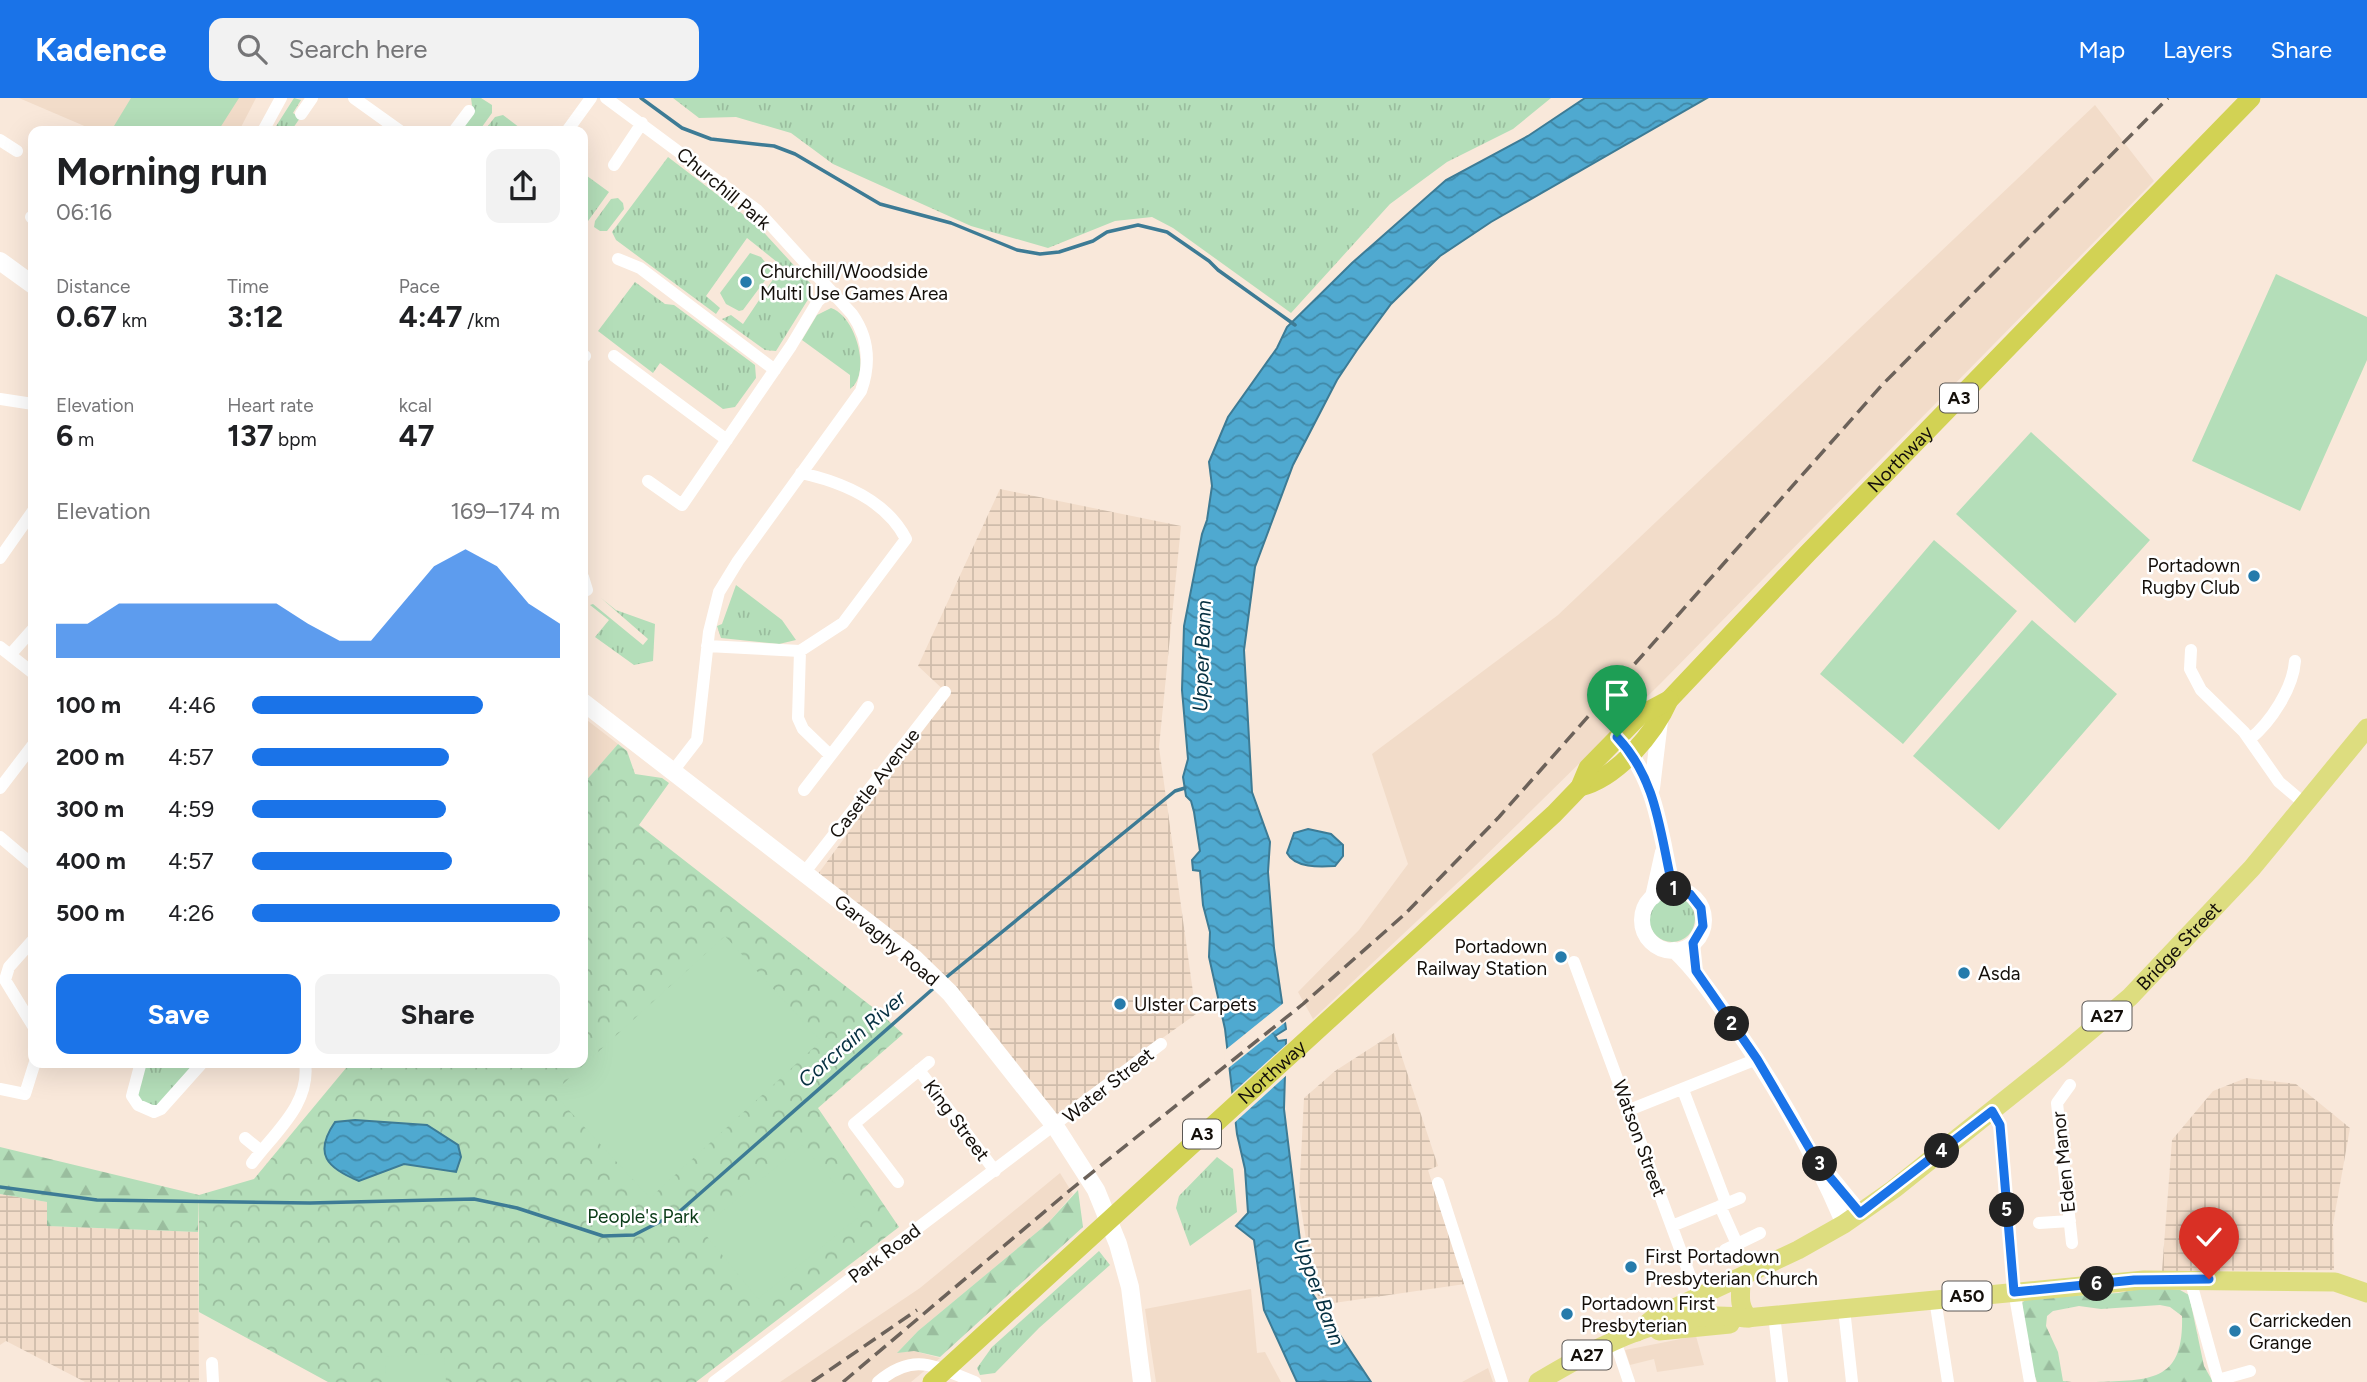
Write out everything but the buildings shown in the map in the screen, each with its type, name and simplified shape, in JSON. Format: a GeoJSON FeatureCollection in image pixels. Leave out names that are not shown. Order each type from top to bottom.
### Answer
{"type":"FeatureCollection","features":[{"type":"Feature","properties":{"kind":"highway","name":"Northway"},"geometry":{"type":"LineString","coordinates":[[1624,745],[1639,716],[1669,700],[1808,553],[2251,98]]}},
{"type":"Feature","properties":{"kind":"highway","name":"Northway"},"geometry":{"type":"LineString","coordinates":[[944,1374],[1580,787],[1588,768],[1660,721],[1669,700]]}},
{"type":"Feature","properties":{"kind":"main road"},"geometry":{"type":"LineString","coordinates":[[0,261],[28,281]]}},
{"type":"Feature","properties":{"kind":"main road","name":"Garvaghy Road"},"geometry":{"type":"LineString","coordinates":[[588,706],[932,974],[950,993],[1055,1126],[1096,1190],[1118,1244],[1132,1296],[1142,1382]]}},
{"type":"Feature","properties":{"kind":"main road","name":"Bridge Street"},"geometry":{"type":"LineString","coordinates":[[1538,1382],[1615,1341],[1698,1314],[1747,1278],[1852,1218],[1992,1111],[2130,997],[2252,868],[2367,727]]}},
{"type":"Feature","properties":{"kind":"main road"},"geometry":{"type":"LineString","coordinates":[[1747,1278],[1743,1311],[1748,1318]]}},
{"type":"Feature","properties":{"kind":"main road","name":"A50"},"geometry":{"type":"LineString","coordinates":[[1698,1314],[1748,1318],[2134,1280],[2335,1282],[2367,1293]]}},
{"type":"Feature","properties":{"kind":"main road","name":"Bridge Street"},"geometry":{"type":"LineString","coordinates":[[1637,1332],[1655,1317],[1698,1314]]}},
{"type":"Feature","properties":{"kind":"street"},"geometry":{"type":"LineString","coordinates":[[266,126],[281,98]]}},
{"type":"Feature","properties":{"kind":"street"},"geometry":{"type":"LineString","coordinates":[[301,114],[312,98]]}},
{"type":"Feature","properties":{"kind":"street"},"geometry":{"type":"LineString","coordinates":[[354,98],[373,103],[384,126]]}},
{"type":"Feature","properties":{"kind":"street"},"geometry":{"type":"LineString","coordinates":[[571,126],[591,98]]}},
{"type":"Feature","properties":{"kind":"street","name":"Churchill Park"},"geometry":{"type":"LineString","coordinates":[[606,98],[757,210],[863,329],[868,373],[861,391],[801,473]]}},
{"type":"Feature","properties":{"kind":"street"},"geometry":{"type":"LineString","coordinates":[[458,126],[469,111]]}},
{"type":"Feature","properties":{"kind":"street"},"geometry":{"type":"LineString","coordinates":[[614,165],[642,123]]}},
{"type":"Feature","properties":{"kind":"street"},"geometry":{"type":"LineString","coordinates":[[618,259],[640,268],[775,370]]}},
{"type":"Feature","properties":{"kind":"street"},"geometry":{"type":"LineString","coordinates":[[648,481],[681,505],[775,370],[818,301],[829,290]]}},
{"type":"Feature","properties":{"kind":"street"},"geometry":{"type":"LineString","coordinates":[[614,356],[727,440]]}},
{"type":"Feature","properties":{"kind":"street"},"geometry":{"type":"LineString","coordinates":[[0,400],[28,403]]}},
{"type":"Feature","properties":{"kind":"street"},"geometry":{"type":"LineString","coordinates":[[673,771],[697,740],[707,646],[712,615],[723,584],[801,473],[849,486],[897,521],[905,539],[843,623],[800,651],[707,646]]}},
{"type":"Feature","properties":{"kind":"street"},"geometry":{"type":"LineString","coordinates":[[0,558],[5,542],[28,517]]}},
{"type":"Feature","properties":{"kind":"street"},"geometry":{"type":"LineString","coordinates":[[28,633],[5,651],[28,669]]}},
{"type":"Feature","properties":{"kind":"street"},"geometry":{"type":"LineString","coordinates":[[2191,650],[2190,669],[2201,690],[2250,739],[2279,782],[2305,804]]}},
{"type":"Feature","properties":{"kind":"street"},"geometry":{"type":"LineString","coordinates":[[800,651],[799,718],[803,729],[830,755]]}},
{"type":"Feature","properties":{"kind":"street"},"geometry":{"type":"LineString","coordinates":[[2250,739],[2268,721],[2285,691],[2295,661]]}},
{"type":"Feature","properties":{"kind":"street","name":"Casetle Avenue"},"geometry":{"type":"LineString","coordinates":[[804,873],[945,692]]}},
{"type":"Feature","properties":{"kind":"street"},"geometry":{"type":"LineString","coordinates":[[804,790],[868,708]]}},
{"type":"Feature","properties":{"kind":"street"},"geometry":{"type":"LineString","coordinates":[[1652,793],[1660,721]]}},
{"type":"Feature","properties":{"kind":"street"},"geometry":{"type":"LineString","coordinates":[[1624,745],[1652,793],[1673,889]]}},
{"type":"Feature","properties":{"kind":"street"},"geometry":{"type":"LineString","coordinates":[[3,780],[28,751]]}},
{"type":"Feature","properties":{"kind":"street"},"geometry":{"type":"LineString","coordinates":[[0,836],[28,861]]}},
{"type":"Feature","properties":{"kind":"street"},"geometry":{"type":"LineString","coordinates":[[1663,850],[1653,897],[1643,912],[1644,930],[1655,945],[1674,950],[1696,971],[1757,1059],[1852,1218]]}},
{"type":"Feature","properties":{"kind":"street"},"geometry":{"type":"LineString","coordinates":[[1653,897],[1673,889],[1690,894],[1701,908],[1703,926],[1693,943],[1696,971]]}},
{"type":"Feature","properties":{"kind":"street"},"geometry":{"type":"LineString","coordinates":[[1674,950],[1693,943]]}},
{"type":"Feature","properties":{"kind":"street"},"geometry":{"type":"LineString","coordinates":[[28,946],[9,967],[5,980],[28,1018]]}},
{"type":"Feature","properties":{"kind":"street","name":"Watson Street"},"geometry":{"type":"LineString","coordinates":[[1574,962],[1672,1226],[1698,1314]]}},
{"type":"Feature","properties":{"kind":"street","name":"Water Street"},"geometry":{"type":"LineString","coordinates":[[1055,1126],[1161,1044]]}},
{"type":"Feature","properties":{"kind":"street"},"geometry":{"type":"LineString","coordinates":[[1629,1111],[1757,1059]]}},
{"type":"Feature","properties":{"kind":"street","name":"King Street"},"geometry":{"type":"LineString","coordinates":[[898,1182],[854,1124],[924,1066],[995,1171]]}},
{"type":"Feature","properties":{"kind":"street"},"geometry":{"type":"LineString","coordinates":[[0,1088],[25,1094],[33,1068]]}},
{"type":"Feature","properties":{"kind":"street"},"geometry":{"type":"LineString","coordinates":[[139,1068],[132,1096],[138,1105],[154,1112],[161,1110],[198,1068]]}},
{"type":"Feature","properties":{"kind":"street"},"geometry":{"type":"LineString","coordinates":[[251,1163],[293,1113],[304,1091],[306,1068]]}},
{"type":"Feature","properties":{"kind":"street","name":"Eden Manor"},"geometry":{"type":"LineString","coordinates":[[2070,1085],[2057,1103],[2072,1244]]}},
{"type":"Feature","properties":{"kind":"street"},"geometry":{"type":"LineString","coordinates":[[1683,1090],[1737,1244]]}},
{"type":"Feature","properties":{"kind":"street"},"geometry":{"type":"LineString","coordinates":[[1992,1111],[2000,1125],[2014,1292],[2030,1382]]}},
{"type":"Feature","properties":{"kind":"street","name":"Park Road"},"geometry":{"type":"LineString","coordinates":[[714,1382],[1055,1126]]}},
{"type":"Feature","properties":{"kind":"street"},"geometry":{"type":"LineString","coordinates":[[245,1138],[261,1151]]}},
{"type":"Feature","properties":{"kind":"street"},"geometry":{"type":"LineString","coordinates":[[1438,1183],[1502,1382]]}},
{"type":"Feature","properties":{"kind":"street"},"geometry":{"type":"LineString","coordinates":[[1672,1226],[1740,1198]]}},
{"type":"Feature","properties":{"kind":"street"},"geometry":{"type":"LineString","coordinates":[[2039,1223],[2070,1221]]}},
{"type":"Feature","properties":{"kind":"street"},"geometry":{"type":"LineString","coordinates":[[1725,1250],[1760,1233]]}},
{"type":"Feature","properties":{"kind":"street"},"geometry":{"type":"LineString","coordinates":[[2190,1279],[2218,1380],[2250,1371]]}},
{"type":"Feature","properties":{"kind":"street"},"geometry":{"type":"LineString","coordinates":[[1935,1299],[1948,1382]]}},
{"type":"Feature","properties":{"kind":"street"},"geometry":{"type":"LineString","coordinates":[[1844,1309],[1852,1382]]}},
{"type":"Feature","properties":{"kind":"street"},"geometry":{"type":"LineString","coordinates":[[1774,1315],[1782,1382]]}},
{"type":"Feature","properties":{"kind":"street"},"geometry":{"type":"LineString","coordinates":[[1615,1341],[1629,1382]]}},
{"type":"Feature","properties":{"kind":"street"},"geometry":{"type":"LineString","coordinates":[[212,1363],[213,1382]]}},
{"type":"Feature","properties":{"kind":"street"},"geometry":{"type":"LineString","coordinates":[[878,1382],[900,1366],[913,1363],[975,1382]]}},
{"type":"Feature","properties":{"kind":"shaded area"},"geometry":{"type":"Polygon","coordinates":[[[19,98],[256,98],[242,126],[84,126],[19,98]]]}},
{"type":"Feature","properties":{"kind":"shaded area"},"geometry":{"type":"Polygon","coordinates":[[[2095,105],[2154,181],[1661,683],[1469,872],[1313,1019],[1298,992],[1359,930],[1408,864],[1372,754],[1558,615],[2095,105]]]}},
{"type":"Feature","properties":{"kind":"shaded area"},"geometry":{"type":"Polygon","coordinates":[[[1000,489],[1181,526],[1159,747],[1196,1014],[1054,1116],[939,970],[818,874],[949,695],[918,666],[1000,489]]]}},
{"type":"Feature","properties":{"kind":"shaded area"},"geometry":{"type":"Polygon","coordinates":[[[588,721],[618,744],[588,778],[588,721]]]}},
{"type":"Feature","properties":{"kind":"shaded area"},"geometry":{"type":"Polygon","coordinates":[[[1394,1033],[1438,1166],[1428,1170],[1465,1284],[1320,1305],[1299,1196],[1304,1098],[1335,1071],[1394,1033]]]}},
{"type":"Feature","properties":{"kind":"shaded area"},"geometry":{"type":"Polygon","coordinates":[[[2246,1078],[2296,1084],[2350,1128],[2333,1224],[2334,1270],[2162,1271],[2172,1140],[2213,1091],[2246,1078]]]}},
{"type":"Feature","properties":{"kind":"shaded area"},"geometry":{"type":"Polygon","coordinates":[[[1060,1173],[1073,1194],[1048,1223],[918,1331],[898,1352],[914,1351],[940,1358],[911,1382],[780,1382],[920,1288],[1060,1173]]]}},
{"type":"Feature","properties":{"kind":"shaded area"},"geometry":{"type":"Polygon","coordinates":[[[0,1194],[47,1202],[48,1226],[198,1232],[199,1382],[85,1382],[6,1341],[0,1345],[0,1194]]]}},
{"type":"Feature","properties":{"kind":"shaded area"},"geometry":{"type":"Polygon","coordinates":[[[1251,1289],[1257,1353],[1265,1352],[1281,1382],[1156,1382],[1145,1309],[1251,1289]]]}},
{"type":"Feature","properties":{"kind":"shaded area"},"geometry":{"type":"Polygon","coordinates":[[[1696,1336],[1704,1365],[1657,1372],[1654,1359],[1630,1365],[1625,1350],[1696,1336]]]}},
{"type":"Feature","properties":{"kind":"shaded area"},"geometry":{"type":"Polygon","coordinates":[[[1488,1368],[1493,1382],[1462,1382],[1488,1368]]]}},
{"type":"Feature","properties":{"kind":"green space"},"geometry":{"type":"Polygon","coordinates":[[[131,98],[239,98],[221,126],[114,126],[131,98]]]}},
{"type":"Feature","properties":{"kind":"green space"},"geometry":{"type":"Polygon","coordinates":[[[294,98],[301,100],[293,113],[300,118],[294,126],[276,126],[294,98]]]}},
{"type":"Feature","properties":{"kind":"green space"},"geometry":{"type":"Polygon","coordinates":[[[471,98],[481,98],[492,105],[492,113],[483,126],[463,126],[473,112],[471,98]]]}},
{"type":"Feature","properties":{"kind":"green space"},"geometry":{"type":"Polygon","coordinates":[[[673,98],[1551,98],[1513,129],[1447,162],[1390,204],[1291,313],[1173,228],[1152,217],[1115,221],[1048,248],[971,226],[833,164],[791,133],[736,117],[699,118],[673,98]]]}},
{"type":"Feature","properties":{"kind":"green space"},"geometry":{"type":"Polygon","coordinates":[[[503,115],[517,126],[488,126],[495,117],[503,115]]]}},
{"type":"Feature","properties":{"kind":"green space"},"geometry":{"type":"Polygon","coordinates":[[[668,157],[757,225],[811,284],[812,293],[776,351],[765,350],[722,319],[731,315],[743,324],[782,266],[747,238],[706,296],[720,308],[716,314],[616,240],[612,232],[668,157]]]}},
{"type":"Feature","properties":{"kind":"green space"},"geometry":{"type":"Polygon","coordinates":[[[588,177],[609,192],[588,221],[588,177]]]}},
{"type":"Feature","properties":{"kind":"green space"},"geometry":{"type":"Polygon","coordinates":[[[618,198],[624,209],[607,231],[594,227],[595,221],[611,199],[618,198]]]}},
{"type":"Feature","properties":{"kind":"green space","name":"Churchill/Woodside Multi Use Games Area"},"geometry":{"type":"Polygon","coordinates":[[[750,253],[761,257],[772,271],[743,310],[739,311],[726,304],[720,293],[750,253]]]}},
{"type":"Feature","properties":{"kind":"green space"},"geometry":{"type":"Polygon","coordinates":[[[2276,274],[2367,317],[2367,360],[2300,511],[2192,461],[2276,274]]]}},
{"type":"Feature","properties":{"kind":"green space"},"geometry":{"type":"Polygon","coordinates":[[[635,282],[665,304],[674,305],[755,365],[756,378],[735,407],[723,409],[660,363],[653,373],[598,331],[635,282]]]}},
{"type":"Feature","properties":{"kind":"green space"},"geometry":{"type":"Polygon","coordinates":[[[831,308],[848,322],[858,346],[860,371],[857,382],[850,389],[850,375],[802,340],[817,315],[831,308]]]}},
{"type":"Feature","properties":{"kind":"green space"},"geometry":{"type":"Polygon","coordinates":[[[2031,432],[2150,540],[2075,623],[1956,514],[2031,432]]]}},
{"type":"Feature","properties":{"kind":"green space"},"geometry":{"type":"Polygon","coordinates":[[[1934,540],[2017,611],[1903,744],[1820,674],[1934,540]]]}},
{"type":"Feature","properties":{"kind":"green space"},"geometry":{"type":"Polygon","coordinates":[[[736,585],[782,620],[796,640],[779,644],[721,638],[717,626],[722,624],[736,585]]]}},
{"type":"Feature","properties":{"kind":"green space"},"geometry":{"type":"Polygon","coordinates":[[[601,598],[616,610],[655,624],[653,661],[634,665],[595,637],[609,620],[590,605],[593,604],[643,645],[648,639],[601,598]]]}},
{"type":"Feature","properties":{"kind":"green space"},"geometry":{"type":"Polygon","coordinates":[[[2032,620],[2117,694],[1999,830],[1913,756],[2032,620]]]}},
{"type":"Feature","properties":{"kind":"green space","name":"People's Park"},"geometry":{"type":"Polygon","coordinates":[[[618,744],[627,751],[635,774],[662,778],[669,783],[639,825],[880,1013],[903,1034],[818,1108],[899,1227],[696,1382],[328,1382],[199,1312],[199,1195],[254,1179],[346,1068],[588,1068],[588,778],[618,744]]]}},
{"type":"Feature","properties":{"kind":"green space"},"geometry":{"type":"Polygon","coordinates":[[[1672,896],[1688,903],[1695,919],[1688,935],[1672,942],[1656,935],[1649,919],[1656,903],[1672,896]]]}},
{"type":"Feature","properties":{"kind":"green space"},"geometry":{"type":"Polygon","coordinates":[[[725,936],[821,1041],[650,1198],[553,1093],[580,1068],[588,1068],[588,1061],[725,936]]]}},
{"type":"Feature","properties":{"kind":"green space"},"geometry":{"type":"Polygon","coordinates":[[[144,1068],[191,1068],[156,1107],[146,1107],[138,1096],[139,1080],[144,1068]]]}},
{"type":"Feature","properties":{"kind":"green space"},"geometry":{"type":"Polygon","coordinates":[[[803,1145],[861,1215],[758,1299],[701,1229],[803,1145]]]}},
{"type":"Feature","properties":{"kind":"green space"},"geometry":{"type":"Polygon","coordinates":[[[0,1147],[199,1195],[198,1232],[47,1226],[47,1202],[0,1194],[0,1147]]]}},
{"type":"Feature","properties":{"kind":"green space"},"geometry":{"type":"Polygon","coordinates":[[[1217,1157],[1233,1169],[1237,1212],[1190,1246],[1176,1208],[1179,1196],[1217,1157]]]}},
{"type":"Feature","properties":{"kind":"green space"},"geometry":{"type":"Polygon","coordinates":[[[1078,1190],[1083,1227],[940,1357],[914,1351],[897,1353],[918,1331],[1048,1223],[1078,1190]]]}},
{"type":"Feature","properties":{"kind":"green space"},"geometry":{"type":"Polygon","coordinates":[[[1099,1251],[1110,1265],[1039,1328],[995,1373],[980,1375],[977,1368],[992,1347],[1099,1251]]]}},
{"type":"Feature","properties":{"kind":"green space"},"geometry":{"type":"Polygon","coordinates":[[[2149,1287],[2180,1290],[2189,1295],[2204,1366],[2213,1382],[2096,1382],[2148,1378],[2170,1365],[2177,1354],[2181,1338],[2182,1316],[2170,1307],[2160,1305],[2101,1309],[2079,1306],[2053,1311],[2047,1316],[2046,1326],[2058,1352],[2063,1381],[2072,1382],[2037,1382],[2029,1360],[2022,1303],[2026,1299],[2118,1293],[2149,1287]]]}},
{"type":"Feature","properties":{"kind":"green space"},"geometry":{"type":"Polygon","coordinates":[[[444,1353],[446,1382],[386,1382],[385,1357],[444,1353]]]}},
{"type":"Feature","properties":{"kind":"water","name":"Upper Bann"},"geometry":{"type":"Polygon","coordinates":[[[1585,98],[1707,98],[1491,222],[1440,256],[1391,304],[1337,380],[1293,465],[1255,567],[1244,650],[1252,792],[1270,842],[1268,872],[1274,948],[1286,1029],[1275,1036],[1278,1041],[1286,1040],[1284,1109],[1303,1265],[1312,1293],[1371,1382],[1297,1382],[1264,1310],[1254,1240],[1236,1226],[1248,1213],[1245,1169],[1237,1134],[1225,1029],[1209,957],[1210,932],[1203,905],[1200,871],[1193,870],[1192,860],[1200,851],[1194,812],[1191,801],[1186,796],[1183,777],[1188,759],[1182,690],[1184,626],[1207,520],[1212,486],[1209,462],[1228,417],[1277,348],[1287,327],[1352,263],[1446,180],[1528,136],[1585,98]]]}},
{"type":"Feature","properties":{"kind":"water"},"geometry":{"type":"Polygon","coordinates":[[[1308,829],[1331,834],[1343,845],[1343,856],[1335,866],[1301,864],[1287,853],[1294,833],[1308,829]]]}},
{"type":"Feature","properties":{"kind":"water"},"geometry":{"type":"Polygon","coordinates":[[[355,1120],[427,1125],[458,1145],[461,1157],[456,1172],[404,1164],[359,1181],[348,1176],[327,1159],[325,1143],[335,1122],[355,1120]]]}},
{"type":"Feature","properties":{"kind":"pier"},"geometry":{"type":"Polygon","coordinates":[[[1286,1001],[1288,1020],[1226,1070],[1224,1051],[1286,1001]]]}},
{"type":"Feature","properties":{"kind":"pier"},"geometry":{"type":"Polygon","coordinates":[[[1289,1042],[1289,1073],[1233,1124],[1229,1096],[1289,1042]]]}},
{"type":"Feature","properties":{"kind":"waterway"},"geometry":{"type":"LineString","coordinates":[[641,98],[682,128],[711,139],[774,146],[795,154],[880,204],[951,223],[1017,250],[1040,254],[1059,252],[1093,241],[1107,232],[1138,225],[1167,232],[1295,325]]}},
{"type":"Feature","properties":{"kind":"waterway","name":"Corcrain River"},"geometry":{"type":"LineString","coordinates":[[943,980],[1175,791],[1185,788]]}},
{"type":"Feature","properties":{"kind":"waterway","name":"Corcrain River"},"geometry":{"type":"LineString","coordinates":[[0,1187],[97,1200],[310,1203],[474,1199],[517,1208],[603,1236],[634,1235],[679,1212],[935,987]]}},
{"type":"Feature","properties":{"kind":"railway"},"geometry":{"type":"LineString","coordinates":[[843,1382],[1069,1191],[1303,1004],[1405,914],[1499,817],[1882,385],[2168,98]]}},
{"type":"Feature","properties":{"kind":"railway"},"geometry":{"type":"LineString","coordinates":[[812,1382],[917,1310]]}},
{"type":"Feature","properties":{"kind":"place","name":"Churchill/Woodside Multi Use Games Area"},"geometry":{"type":"Point","coordinates":[746,282]}},
{"type":"Feature","properties":{"kind":"place","name":"Portadown Rugby Club"},"geometry":{"type":"Point","coordinates":[2254,576]}},
{"type":"Feature","properties":{"kind":"place","name":"Portadown Railway Station"},"geometry":{"type":"Point","coordinates":[1561,957]}},
{"type":"Feature","properties":{"kind":"place","name":"Asda"},"geometry":{"type":"Point","coordinates":[1964,973]}},
{"type":"Feature","properties":{"kind":"place","name":"Ulster Carpets"},"geometry":{"type":"Point","coordinates":[1120,1004]}},
{"type":"Feature","properties":{"kind":"place","name":"First Portadown Presbyterian Church"},"geometry":{"type":"Point","coordinates":[1631,1267]}},
{"type":"Feature","properties":{"kind":"place","name":"Portadown First Presbyterian"},"geometry":{"type":"Point","coordinates":[1567,1314]}},
{"type":"Feature","properties":{"kind":"place","name":"Carrickeden Grange"},"geometry":{"type":"Point","coordinates":[2235,1331]}},
{"type":"Feature","properties":{"kind":"route"},"geometry":{"type":"LineString","coordinates":[[1617,737],[1631,752],[1652,793],[1673,889],[1690,894],[1701,908],[1703,926],[1693,943],[1696,971],[1773,1084],[1818,1163],[1860,1213],[1992,1111],[2000,1125],[2014,1292],[2134,1280],[2209,1279]]}}]}
